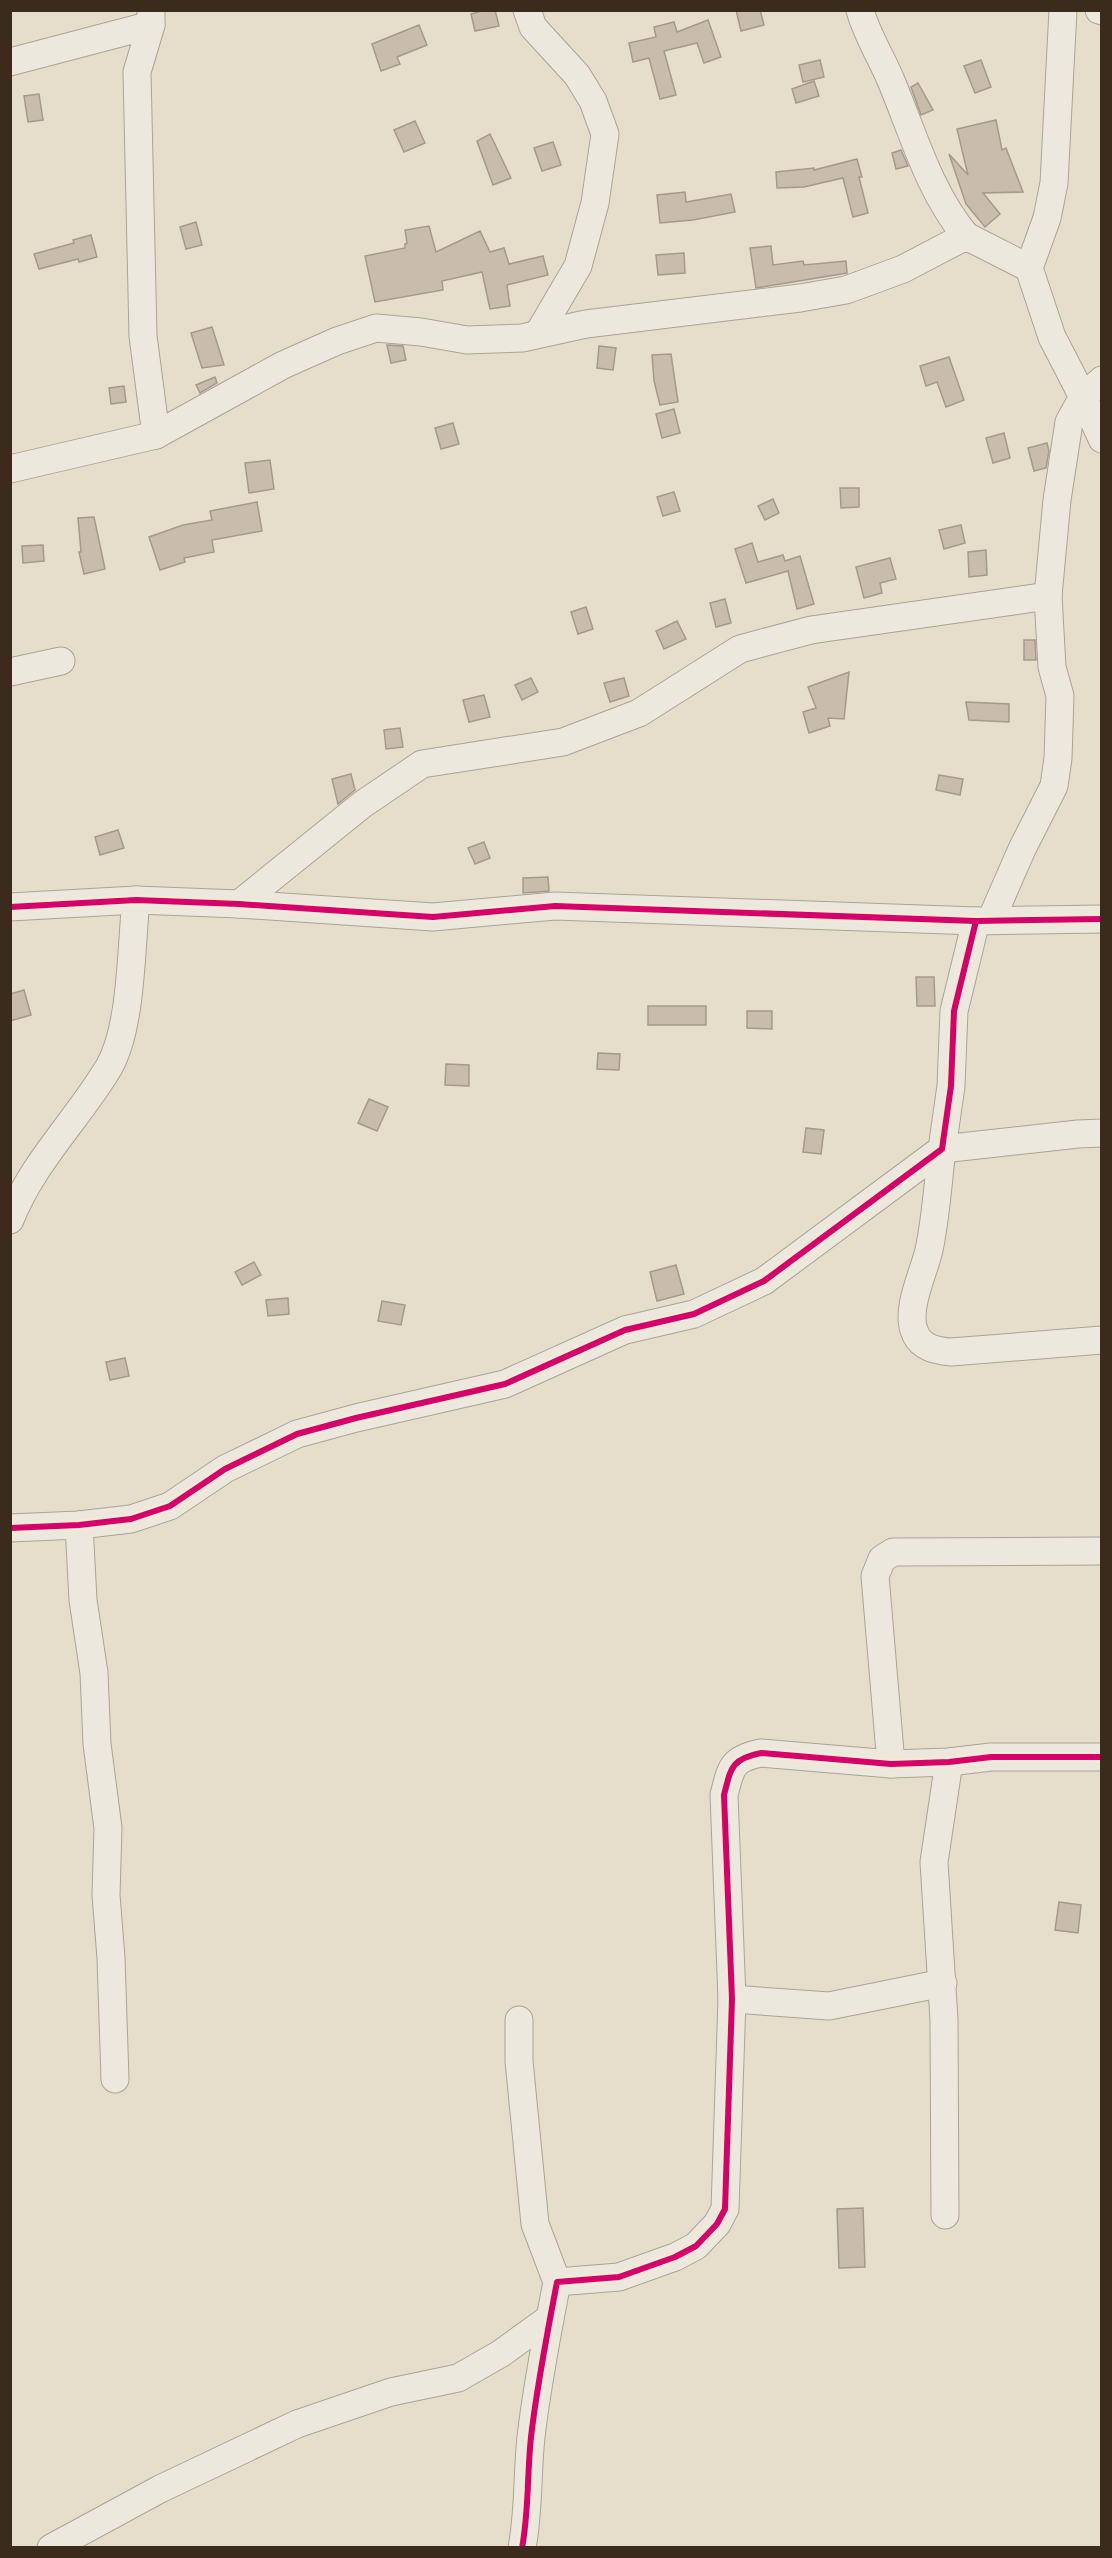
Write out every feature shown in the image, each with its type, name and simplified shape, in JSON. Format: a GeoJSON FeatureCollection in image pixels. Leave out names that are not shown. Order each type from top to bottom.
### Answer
{"type":"FeatureCollection","features":[{"type":"Feature","properties":{"kind":"street"},"geometry":{"type":"LineString","coordinates":[[527,10],[533,27],[577,75],[594,101],[605,134],[595,203],[578,266],[538,334]]}},
{"type":"Feature","properties":{"kind":"street"},"geometry":{"type":"LineString","coordinates":[[860,10],[891,81],[927,175],[949,215],[966,236],[1029,268]]}},
{"type":"Feature","properties":{"kind":"street"},"geometry":{"type":"LineString","coordinates":[[1064,10],[1054,183],[1047,218],[1029,268],[1052,337],[1092,389],[1101,439]]}},
{"type":"Feature","properties":{"kind":"street"},"geometry":{"type":"LineString","coordinates":[[151,18],[137,72],[143,336],[156,435]]}},
{"type":"Feature","properties":{"kind":"street"},"geometry":{"type":"LineString","coordinates":[[10,62],[151,18]]}},
{"type":"Feature","properties":{"kind":"street"},"geometry":{"type":"LineString","coordinates":[[10,469],[156,435],[283,365],[337,341],[376,328],[421,332],[467,340],[522,338],[586,324],[694,312],[846,290],[903,269],[966,236]]}},
{"type":"Feature","properties":{"kind":"street"},"geometry":{"type":"LineString","coordinates":[[1092,389],[1069,422],[1057,500],[1048,596],[1052,667],[1060,696],[1058,759],[1054,786],[983,920],[954,1011],[951,1086],[929,1249],[913,1304],[913,1330],[923,1344],[935,1351],[951,1352],[1101,1340]]}},
{"type":"Feature","properties":{"kind":"street"},"geometry":{"type":"LineString","coordinates":[[239,904],[363,804],[422,764],[563,742],[639,712],[740,649],[811,630],[1048,596]]}},
{"type":"Feature","properties":{"kind":"street"},"geometry":{"type":"LineString","coordinates":[[10,672],[61,661]]}},
{"type":"Feature","properties":{"kind":"street"},"geometry":{"type":"LineString","coordinates":[[10,1220],[20,1195],[110,1065],[124,1021],[136,900]]}},
{"type":"Feature","properties":{"kind":"street"},"geometry":{"type":"LineString","coordinates":[[10,907],[136,900],[433,916],[555,906],[983,920],[1101,919]]}},
{"type":"Feature","properties":{"kind":"street"},"geometry":{"type":"LineString","coordinates":[[10,1528],[79,1525],[131,1519],[170,1506],[225,1469],[297,1434],[505,1384],[625,1330],[694,1314],[764,1281],[942,1149],[1101,1133]]}},
{"type":"Feature","properties":{"kind":"street"},"geometry":{"type":"LineString","coordinates":[[79,1525],[83,1600],[94,1673],[97,1744],[108,1828],[106,1895],[111,1958],[115,2079]]}},
{"type":"Feature","properties":{"kind":"street"},"geometry":{"type":"LineString","coordinates":[[891,1764],[875,1576],[882,1559],[893,1552],[1101,1551]]}},
{"type":"Feature","properties":{"kind":"street"},"geometry":{"type":"LineString","coordinates":[[557,2282],[618,2277],[675,2257],[696,2246],[717,2224],[725,2208],[732,1999],[724,1795],[730,1771],[736,1762],[745,1756],[761,1753],[891,1764],[949,1762],[991,1757],[1101,1757]]}},
{"type":"Feature","properties":{"kind":"street"},"geometry":{"type":"LineString","coordinates":[[945,2215],[943,1983],[934,1862],[949,1762]]}},
{"type":"Feature","properties":{"kind":"street"},"geometry":{"type":"LineString","coordinates":[[732,1999],[829,2006],[943,1983]]}},
{"type":"Feature","properties":{"kind":"street"},"geometry":{"type":"LineString","coordinates":[[519,2020],[519,2061],[535,2224],[557,2282],[539,2372],[531,2441],[528,2516],[522,2547]]}},
{"type":"Feature","properties":{"kind":"street"},"geometry":{"type":"LineString","coordinates":[[51,2547],[160,2489],[297,2424],[390,2392],[458,2378],[500,2354],[550,2318]]}},
{"type":"Feature","properties":{"kind":"building"},"geometry":{"type":"Polygon","coordinates":[[[495,10],[499,26],[475,31],[471,14],[495,10]]]}},
{"type":"Feature","properties":{"kind":"building"},"geometry":{"type":"Polygon","coordinates":[[[736,10],[760,10],[764,25],[741,31],[736,10]]]}},
{"type":"Feature","properties":{"kind":"building"},"geometry":{"type":"Polygon","coordinates":[[[708,20],[721,57],[704,63],[697,43],[664,51],[676,95],[660,99],[649,58],[633,62],[629,43],[656,37],[654,27],[674,22],[677,32],[708,20]]]}},
{"type":"Feature","properties":{"kind":"building"},"geometry":{"type":"Polygon","coordinates":[[[419,25],[427,45],[397,57],[400,64],[381,71],[372,44],[419,25]]]}},
{"type":"Feature","properties":{"kind":"building"},"geometry":{"type":"Polygon","coordinates":[[[820,60],[824,77],[803,82],[799,65],[820,60]]]}},
{"type":"Feature","properties":{"kind":"building"},"geometry":{"type":"Polygon","coordinates":[[[981,60],[991,87],[975,93],[964,66],[981,60]]]}},
{"type":"Feature","properties":{"kind":"building"},"geometry":{"type":"Polygon","coordinates":[[[814,81],[819,96],[796,103],[792,89],[814,81]]]}},
{"type":"Feature","properties":{"kind":"building"},"geometry":{"type":"Polygon","coordinates":[[[918,83],[933,110],[921,115],[911,87],[918,83]]]}},
{"type":"Feature","properties":{"kind":"building"},"geometry":{"type":"Polygon","coordinates":[[[39,94],[43,120],[28,122],[24,96],[39,94]]]}},
{"type":"Feature","properties":{"kind":"building"},"geometry":{"type":"Polygon","coordinates":[[[996,120],[1002,150],[1006,148],[1023,192],[983,193],[1000,214],[985,227],[966,204],[949,154],[968,175],[957,129],[996,120]]]}},
{"type":"Feature","properties":{"kind":"building"},"geometry":{"type":"Polygon","coordinates":[[[415,121],[425,143],[404,152],[394,130],[415,121]]]}},
{"type":"Feature","properties":{"kind":"building"},"geometry":{"type":"Polygon","coordinates":[[[490,134],[511,178],[493,185],[477,141],[490,134]]]}},
{"type":"Feature","properties":{"kind":"building"},"geometry":{"type":"Polygon","coordinates":[[[553,142],[561,165],[542,171],[534,148],[553,142]]]}},
{"type":"Feature","properties":{"kind":"building"},"geometry":{"type":"Polygon","coordinates":[[[901,150],[908,166],[896,169],[892,153],[901,150]]]}},
{"type":"Feature","properties":{"kind":"building"},"geometry":{"type":"Polygon","coordinates":[[[857,159],[868,213],[853,217],[843,178],[804,187],[777,188],[776,172],[814,168],[814,170],[857,159]]]}},
{"type":"Feature","properties":{"kind":"building"},"geometry":{"type":"Polygon","coordinates":[[[685,192],[686,202],[731,194],[735,212],[693,220],[660,223],[657,195],[685,192]]]}},
{"type":"Feature","properties":{"kind":"building"},"geometry":{"type":"Polygon","coordinates":[[[196,222],[202,245],[186,249],[180,227],[196,222]]]}},
{"type":"Feature","properties":{"kind":"building"},"geometry":{"type":"Polygon","coordinates":[[[429,226],[436,252],[480,231],[490,252],[504,248],[509,264],[543,256],[548,275],[507,285],[510,306],[490,309],[482,272],[442,281],[443,290],[375,302],[365,256],[405,248],[407,243],[405,230],[429,226]]]}},
{"type":"Feature","properties":{"kind":"building"},"geometry":{"type":"Polygon","coordinates":[[[91,235],[97,257],[79,262],[78,259],[39,269],[34,254],[74,243],[73,240],[91,235]]]}},
{"type":"Feature","properties":{"kind":"building"},"geometry":{"type":"Polygon","coordinates":[[[771,246],[773,265],[803,261],[804,265],[846,261],[847,273],[756,288],[750,248],[771,246]]]}},
{"type":"Feature","properties":{"kind":"building"},"geometry":{"type":"Polygon","coordinates":[[[684,253],[685,273],[658,275],[656,255],[684,253]]]}},
{"type":"Feature","properties":{"kind":"building"},"geometry":{"type":"Polygon","coordinates":[[[212,327],[224,365],[202,368],[191,333],[212,327]]]}},
{"type":"Feature","properties":{"kind":"building"},"geometry":{"type":"Polygon","coordinates":[[[387,345],[403,346],[406,360],[391,363],[387,345]]]}},
{"type":"Feature","properties":{"kind":"building"},"geometry":{"type":"Polygon","coordinates":[[[599,346],[616,348],[613,370],[597,368],[599,346]]]}},
{"type":"Feature","properties":{"kind":"building"},"geometry":{"type":"Polygon","coordinates":[[[671,354],[678,402],[660,405],[654,381],[652,355],[671,354]]]}},
{"type":"Feature","properties":{"kind":"building"},"geometry":{"type":"Polygon","coordinates":[[[949,357],[964,400],[946,407],[937,382],[926,386],[920,366],[949,357]]]}},
{"type":"Feature","properties":{"kind":"building"},"geometry":{"type":"Polygon","coordinates":[[[215,377],[217,383],[200,393],[196,385],[215,377]]]}},
{"type":"Feature","properties":{"kind":"building"},"geometry":{"type":"Polygon","coordinates":[[[124,386],[126,402],[111,404],[109,388],[124,386]]]}},
{"type":"Feature","properties":{"kind":"building"},"geometry":{"type":"Polygon","coordinates":[[[674,409],[680,433],[662,438],[656,414],[674,409]]]}},
{"type":"Feature","properties":{"kind":"building"},"geometry":{"type":"Polygon","coordinates":[[[453,423],[459,444],[441,449],[435,428],[453,423]]]}},
{"type":"Feature","properties":{"kind":"building"},"geometry":{"type":"Polygon","coordinates":[[[1004,433],[1010,458],[993,463],[986,438],[1004,433]]]}},
{"type":"Feature","properties":{"kind":"building"},"geometry":{"type":"Polygon","coordinates":[[[1047,443],[1049,451],[1046,468],[1034,471],[1028,448],[1047,443]]]}},
{"type":"Feature","properties":{"kind":"building"},"geometry":{"type":"Polygon","coordinates":[[[270,460],[274,489],[249,493],[245,463],[270,460]]]}},
{"type":"Feature","properties":{"kind":"building"},"geometry":{"type":"Polygon","coordinates":[[[840,488],[859,488],[859,507],[841,508],[840,488]]]}},
{"type":"Feature","properties":{"kind":"building"},"geometry":{"type":"Polygon","coordinates":[[[674,492],[680,511],[663,516],[657,497],[674,492]]]}},
{"type":"Feature","properties":{"kind":"building"},"geometry":{"type":"Polygon","coordinates":[[[773,499],[779,513],[765,520],[758,506],[773,499]]]}},
{"type":"Feature","properties":{"kind":"building"},"geometry":{"type":"Polygon","coordinates":[[[257,502],[262,531],[212,540],[214,552],[184,558],[185,562],[160,570],[149,537],[183,525],[212,520],[210,511],[257,502]]]}},
{"type":"Feature","properties":{"kind":"building"},"geometry":{"type":"Polygon","coordinates":[[[94,517],[105,569],[84,574],[79,552],[81,552],[78,518],[94,517]]]}},
{"type":"Feature","properties":{"kind":"building"},"geometry":{"type":"Polygon","coordinates":[[[961,525],[965,543],[944,549],[939,530],[961,525]]]}},
{"type":"Feature","properties":{"kind":"building"},"geometry":{"type":"Polygon","coordinates":[[[752,543],[758,562],[783,555],[785,561],[800,556],[814,604],[797,609],[788,571],[746,583],[735,549],[752,543]]]}},
{"type":"Feature","properties":{"kind":"building"},"geometry":{"type":"Polygon","coordinates":[[[43,545],[44,561],[23,563],[22,546],[43,545]]]}},
{"type":"Feature","properties":{"kind":"building"},"geometry":{"type":"Polygon","coordinates":[[[986,550],[987,575],[969,577],[968,552],[986,550]]]}},
{"type":"Feature","properties":{"kind":"building"},"geometry":{"type":"Polygon","coordinates":[[[890,558],[896,579],[880,583],[882,593],[864,598],[856,567],[890,558]]]}},
{"type":"Feature","properties":{"kind":"building"},"geometry":{"type":"Polygon","coordinates":[[[725,599],[731,623],[716,627],[710,603],[725,599]]]}},
{"type":"Feature","properties":{"kind":"building"},"geometry":{"type":"Polygon","coordinates":[[[586,607],[593,629],[578,634],[571,612],[586,607]]]}},
{"type":"Feature","properties":{"kind":"building"},"geometry":{"type":"Polygon","coordinates":[[[677,621],[686,639],[664,649],[656,631],[677,621]]]}},
{"type":"Feature","properties":{"kind":"building"},"geometry":{"type":"Polygon","coordinates":[[[1024,640],[1035,640],[1036,660],[1024,660],[1024,640]]]}},
{"type":"Feature","properties":{"kind":"building"},"geometry":{"type":"Polygon","coordinates":[[[849,672],[844,719],[828,718],[830,726],[809,733],[803,712],[816,708],[808,687],[849,672]]]}},
{"type":"Feature","properties":{"kind":"building"},"geometry":{"type":"Polygon","coordinates":[[[531,678],[538,692],[522,700],[515,685],[531,678]]]}},
{"type":"Feature","properties":{"kind":"building"},"geometry":{"type":"Polygon","coordinates":[[[624,678],[629,696],[610,702],[604,683],[624,678]]]}},
{"type":"Feature","properties":{"kind":"building"},"geometry":{"type":"Polygon","coordinates":[[[484,695],[490,717],[469,722],[463,700],[484,695]]]}},
{"type":"Feature","properties":{"kind":"building"},"geometry":{"type":"Polygon","coordinates":[[[966,702],[1009,704],[1009,722],[969,720],[966,702]]]}},
{"type":"Feature","properties":{"kind":"building"},"geometry":{"type":"Polygon","coordinates":[[[400,728],[403,747],[386,749],[384,730],[400,728]]]}},
{"type":"Feature","properties":{"kind":"building"},"geometry":{"type":"Polygon","coordinates":[[[351,774],[355,790],[338,804],[332,779],[351,774]]]}},
{"type":"Feature","properties":{"kind":"building"},"geometry":{"type":"Polygon","coordinates":[[[939,775],[963,779],[960,795],[936,790],[939,775]]]}},
{"type":"Feature","properties":{"kind":"building"},"geometry":{"type":"Polygon","coordinates":[[[118,830],[124,848],[100,855],[95,837],[118,830]]]}},
{"type":"Feature","properties":{"kind":"building"},"geometry":{"type":"Polygon","coordinates":[[[484,842],[490,858],[475,864],[468,848],[484,842]]]}},
{"type":"Feature","properties":{"kind":"building"},"geometry":{"type":"Polygon","coordinates":[[[548,877],[549,891],[523,893],[523,878],[548,877]]]}},
{"type":"Feature","properties":{"kind":"building"},"geometry":{"type":"Polygon","coordinates":[[[916,977],[934,977],[935,1006],[917,1006],[916,977]]]}},
{"type":"Feature","properties":{"kind":"building"},"geometry":{"type":"Polygon","coordinates":[[[24,990],[31,1015],[10,1021],[10,994],[24,990]]]}},
{"type":"Feature","properties":{"kind":"building"},"geometry":{"type":"Polygon","coordinates":[[[648,1006],[706,1006],[706,1025],[648,1025],[648,1006]]]}},
{"type":"Feature","properties":{"kind":"building"},"geometry":{"type":"Polygon","coordinates":[[[747,1011],[772,1011],[772,1029],[747,1028],[747,1011]]]}},
{"type":"Feature","properties":{"kind":"building"},"geometry":{"type":"Polygon","coordinates":[[[598,1053],[620,1054],[619,1070],[597,1069],[598,1053]]]}},
{"type":"Feature","properties":{"kind":"building"},"geometry":{"type":"Polygon","coordinates":[[[446,1064],[469,1065],[469,1086],[445,1085],[446,1064]]]}},
{"type":"Feature","properties":{"kind":"building"},"geometry":{"type":"Polygon","coordinates":[[[369,1099],[388,1107],[377,1131],[358,1123],[369,1099]]]}},
{"type":"Feature","properties":{"kind":"building"},"geometry":{"type":"Polygon","coordinates":[[[806,1128],[824,1130],[821,1154],[803,1152],[806,1128]]]}},
{"type":"Feature","properties":{"kind":"building"},"geometry":{"type":"Polygon","coordinates":[[[254,1262],[261,1275],[242,1285],[235,1272],[254,1262]]]}},
{"type":"Feature","properties":{"kind":"building"},"geometry":{"type":"Polygon","coordinates":[[[676,1265],[684,1294],[657,1301],[650,1272],[676,1265]]]}},
{"type":"Feature","properties":{"kind":"building"},"geometry":{"type":"Polygon","coordinates":[[[288,1298],[289,1314],[268,1316],[266,1300],[288,1298]]]}},
{"type":"Feature","properties":{"kind":"building"},"geometry":{"type":"Polygon","coordinates":[[[382,1301],[405,1305],[401,1325],[378,1321],[382,1301]]]}},
{"type":"Feature","properties":{"kind":"building"},"geometry":{"type":"Polygon","coordinates":[[[125,1358],[129,1376],[110,1380],[106,1362],[125,1358]]]}},
{"type":"Feature","properties":{"kind":"building"},"geometry":{"type":"Polygon","coordinates":[[[1059,1902],[1081,1905],[1078,1933],[1055,1930],[1059,1902]]]}},
{"type":"Feature","properties":{"kind":"building"},"geometry":{"type":"Polygon","coordinates":[[[863,2208],[865,2267],[839,2268],[837,2209],[863,2208]]]}},
{"type":"Feature","properties":{"kind":"cycle path"},"geometry":{"type":"LineString","coordinates":[[10,907],[136,900],[239,904],[433,917],[555,906],[976,921],[1102,919]]}},
{"type":"Feature","properties":{"kind":"cycle path"},"geometry":{"type":"LineString","coordinates":[[10,1528],[79,1525],[131,1519],[170,1506],[225,1469],[297,1434],[505,1384],[625,1330],[694,1314],[764,1281],[942,1149],[951,1086],[954,1011],[976,921]]}},
{"type":"Feature","properties":{"kind":"cycle path"},"geometry":{"type":"LineString","coordinates":[[522,2548],[533,2418],[557,2282],[619,2277],[675,2257],[696,2246],[717,2224],[725,2209],[732,1999],[724,1795],[734,1766],[744,1758],[761,1753],[891,1764],[949,1762],[991,1757],[1102,1757]]}}]}
